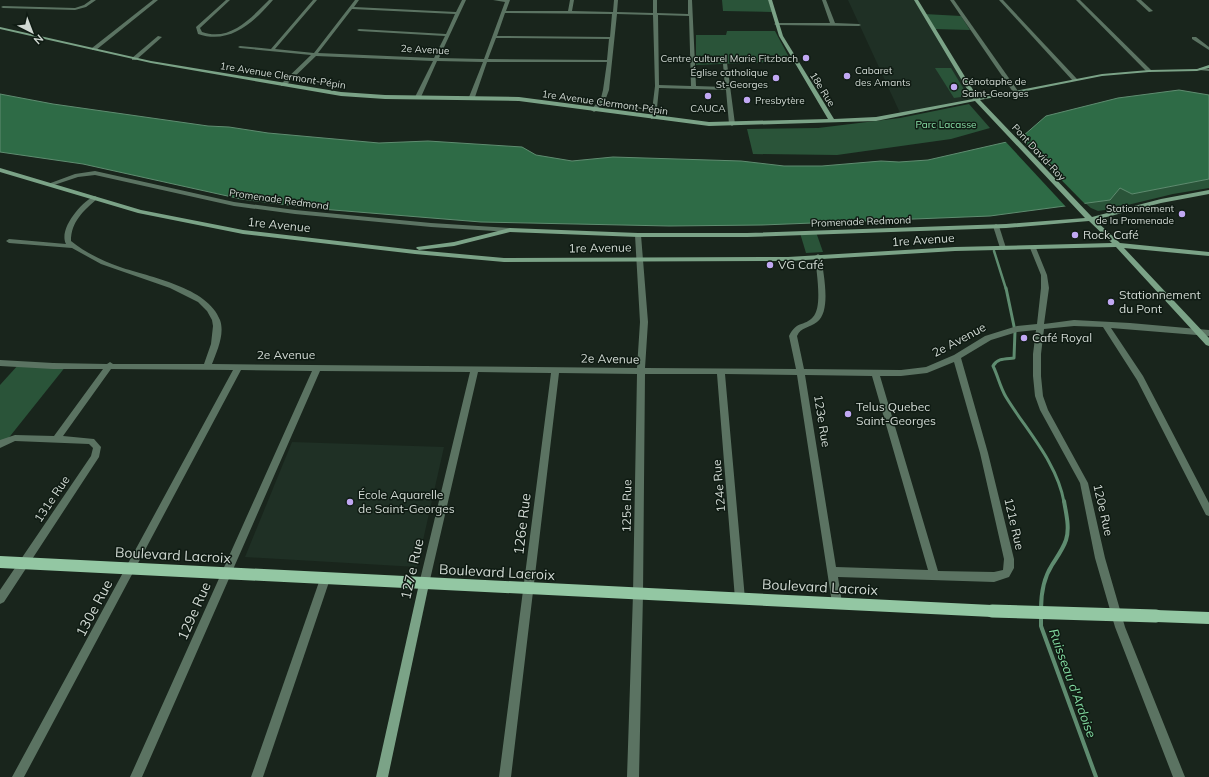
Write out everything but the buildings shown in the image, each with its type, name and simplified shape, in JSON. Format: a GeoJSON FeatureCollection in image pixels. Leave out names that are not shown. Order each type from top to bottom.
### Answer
{"type":"FeatureCollection","features":[{"type":"Feature","properties":{"kind":"main road","name":"Boulevard Lacroix"},"geometry":{"type":"LineString","coordinates":[[0,562],[837,604],[1209,618]]}},
{"type":"Feature","properties":{"kind":"street"},"geometry":{"type":"LineString","coordinates":[[2,8],[14,0]]}},
{"type":"Feature","properties":{"kind":"street"},"geometry":{"type":"LineString","coordinates":[[2,8],[78,8],[85,6],[94,0]]}},
{"type":"Feature","properties":{"kind":"street"},"geometry":{"type":"LineString","coordinates":[[94,49],[156,0]]}},
{"type":"Feature","properties":{"kind":"street"},"geometry":{"type":"LineString","coordinates":[[228,0],[198,28],[200,33],[214,36],[232,33],[243,29],[271,0]]}},
{"type":"Feature","properties":{"kind":"street"},"geometry":{"type":"LineString","coordinates":[[272,50],[315,0]]}},
{"type":"Feature","properties":{"kind":"street"},"geometry":{"type":"LineString","coordinates":[[283,85],[316,53],[356,0]]}},
{"type":"Feature","properties":{"kind":"street"},"geometry":{"type":"LineString","coordinates":[[418,97],[434,60],[464,0]]}},
{"type":"Feature","properties":{"kind":"street"},"geometry":{"type":"LineString","coordinates":[[472,97],[508,0],[495,0]]}},
{"type":"Feature","properties":{"kind":"street"},"geometry":{"type":"LineString","coordinates":[[570,12],[572,0]]}},
{"type":"Feature","properties":{"kind":"street"},"geometry":{"type":"LineString","coordinates":[[594,110],[603,98],[606,90],[616,0]]}},
{"type":"Feature","properties":{"kind":"street"},"geometry":{"type":"LineString","coordinates":[[654,118],[657,86],[654,14],[655,0]]}},
{"type":"Feature","properties":{"kind":"street"},"geometry":{"type":"LineString","coordinates":[[690,0],[694,88]]}},
{"type":"Feature","properties":{"kind":"street","name":"18e Rue"},"geometry":{"type":"LineString","coordinates":[[770,0],[776,24],[791,55],[832,121]]}},
{"type":"Feature","properties":{"kind":"street"},"geometry":{"type":"LineString","coordinates":[[824,0],[833,24]]}},
{"type":"Feature","properties":{"kind":"street","name":"Pont David-Roy"},"geometry":{"type":"LineString","coordinates":[[916,0],[976,99],[1078,207],[1118,245],[1209,343]]}},
{"type":"Feature","properties":{"kind":"street"},"geometry":{"type":"LineString","coordinates":[[952,0],[1015,91]]}},
{"type":"Feature","properties":{"kind":"street"},"geometry":{"type":"LineString","coordinates":[[1001,0],[1075,80]]}},
{"type":"Feature","properties":{"kind":"street"},"geometry":{"type":"LineString","coordinates":[[1078,0],[1149,71]]}},
{"type":"Feature","properties":{"kind":"street"},"geometry":{"type":"LineString","coordinates":[[1138,0],[1151,11]]}},
{"type":"Feature","properties":{"kind":"street"},"geometry":{"type":"LineString","coordinates":[[351,8],[458,13]]}},
{"type":"Feature","properties":{"kind":"street"},"geometry":{"type":"LineString","coordinates":[[504,12],[615,12],[691,15]]}},
{"type":"Feature","properties":{"kind":"street"},"geometry":{"type":"LineString","coordinates":[[776,24],[859,25]]}},
{"type":"Feature","properties":{"kind":"street","name":"1re Avenue Clermont-Pépin"},"geometry":{"type":"LineString","coordinates":[[0,28],[134,59],[346,95],[472,97],[535,101],[696,123],[732,124],[832,121],[890,117],[1015,91],[1118,72],[1201,69],[1209,66]]}},
{"type":"Feature","properties":{"kind":"street"},"geometry":{"type":"LineString","coordinates":[[359,30],[447,35]]}},
{"type":"Feature","properties":{"kind":"street"},"geometry":{"type":"LineString","coordinates":[[134,59],[160,37]]}},
{"type":"Feature","properties":{"kind":"street"},"geometry":{"type":"LineString","coordinates":[[495,37],[612,38]]}},
{"type":"Feature","properties":{"kind":"street"},"geometry":{"type":"LineString","coordinates":[[1194,38],[1209,49]]}},
{"type":"Feature","properties":{"kind":"street","name":"2e Avenue"},"geometry":{"type":"LineString","coordinates":[[240,47],[434,60],[610,60]]}},
{"type":"Feature","properties":{"kind":"street"},"geometry":{"type":"LineString","coordinates":[[725,64],[732,124]]}},
{"type":"Feature","properties":{"kind":"street"},"geometry":{"type":"LineString","coordinates":[[1201,69],[1209,70]]}},
{"type":"Feature","properties":{"kind":"street"},"geometry":{"type":"LineString","coordinates":[[657,86],[727,89]]}},
{"type":"Feature","properties":{"kind":"street","name":"1re Avenue"},"geometry":{"type":"LineString","coordinates":[[0,170],[51,184],[140,212],[236,231],[504,260],[788,259],[818,256],[955,249],[1118,245],[1209,254]]}},
{"type":"Feature","properties":{"kind":"street","name":"Promenade Redmond"},"geometry":{"type":"LineString","coordinates":[[51,184],[77,174],[95,173],[234,204],[290,212],[431,225],[638,235],[747,235],[996,226],[1091,219],[1161,201],[1209,192]]}},
{"type":"Feature","properties":{"kind":"street"},"geometry":{"type":"LineString","coordinates":[[95,198],[76,215],[70,224],[67,234],[68,242],[97,260],[172,287],[199,299],[211,311],[215,320],[218,334],[216,345],[207,367]]}},
{"type":"Feature","properties":{"kind":"street"},"geometry":{"type":"LineString","coordinates":[[996,226],[1003,248]]}},
{"type":"Feature","properties":{"kind":"street","name":"Promenade Redmond"},"geometry":{"type":"LineString","coordinates":[[395,249],[437,247],[510,230]]}},
{"type":"Feature","properties":{"kind":"street","name":"125e Rue"},"geometry":{"type":"LineString","coordinates":[[633,777],[638,594],[641,371],[644,322],[638,235]]}},
{"type":"Feature","properties":{"kind":"street"},"geometry":{"type":"LineString","coordinates":[[475,238],[468,242],[467,248],[478,257]]}},
{"type":"Feature","properties":{"kind":"street"},"geometry":{"type":"LineString","coordinates":[[9,241],[73,246]]}},
{"type":"Feature","properties":{"kind":"street","name":"120e Rue"},"geometry":{"type":"LineString","coordinates":[[1033,248],[1044,275],[1044,297],[1037,361],[1039,396],[1044,410],[1084,483],[1100,558],[1120,627],[1179,777]]}},
{"type":"Feature","properties":{"kind":"street","name":"123e Rue"},"geometry":{"type":"LineString","coordinates":[[818,256],[821,285],[820,313],[816,319],[799,327],[793,336],[801,373],[837,604]]}},
{"type":"Feature","properties":{"kind":"street","name":"2e Avenue"},"geometry":{"type":"LineString","coordinates":[[0,363],[54,366],[110,365],[801,373],[906,372],[927,370],[957,357],[988,338],[1014,329],[1074,323],[1209,333]]}},
{"type":"Feature","properties":{"kind":"street"},"geometry":{"type":"LineString","coordinates":[[1105,325],[1140,378],[1209,512]]}},
{"type":"Feature","properties":{"kind":"street","name":"121e Rue"},"geometry":{"type":"LineString","coordinates":[[833,572],[1000,576],[1006,574],[1010,568],[984,453],[957,357]]}},
{"type":"Feature","properties":{"kind":"street"},"geometry":{"type":"LineString","coordinates":[[0,444],[15,438],[56,440],[110,365]]}},
{"type":"Feature","properties":{"kind":"street","name":"130e Rue"},"geometry":{"type":"LineString","coordinates":[[18,777],[239,367]]}},
{"type":"Feature","properties":{"kind":"street","name":"129e Rue"},"geometry":{"type":"LineString","coordinates":[[136,777],[317,368]]}},
{"type":"Feature","properties":{"kind":"street","name":"127e Rue"},"geometry":{"type":"LineString","coordinates":[[382,777],[424,584],[475,369]]}},
{"type":"Feature","properties":{"kind":"street","name":"126e Rue"},"geometry":{"type":"LineString","coordinates":[[505,777],[555,370]]}},
{"type":"Feature","properties":{"kind":"street","name":"124e Rue"},"geometry":{"type":"LineString","coordinates":[[721,371],[740,599]]}},
{"type":"Feature","properties":{"kind":"street"},"geometry":{"type":"LineString","coordinates":[[875,372],[934,574]]}},
{"type":"Feature","properties":{"kind":"street","name":"131e Rue"},"geometry":{"type":"LineString","coordinates":[[0,600],[23,563],[95,458],[97,447],[91,441],[56,440]]}},
{"type":"Feature","properties":{"kind":"street"},"geometry":{"type":"LineString","coordinates":[[257,777],[324,579]]}},
{"type":"Feature","properties":{"kind":"shaded area"},"geometry":{"type":"Polygon","coordinates":[[[848,0],[917,0],[976,99],[901,115],[848,0]]]}},
{"type":"Feature","properties":{"kind":"shaded area"},"geometry":{"type":"Polygon","coordinates":[[[1179,90],[1209,95],[1209,179],[1132,194],[1120,188],[1110,200],[990,216],[762,225],[669,226],[481,222],[321,209],[241,199],[83,164],[0,152],[0,94],[53,104],[268,133],[379,143],[428,141],[522,147],[536,155],[572,161],[613,157],[741,161],[784,166],[822,166],[881,161],[899,162],[928,160],[1011,141],[1023,136],[1046,116],[1118,98],[1179,90]]]}},
{"type":"Feature","properties":{"kind":"shaded area","name":"École Aquarelle de Saint-Georges"},"geometry":{"type":"Polygon","coordinates":[[[292,442],[444,447],[417,567],[245,557],[292,442]]]}},
{"type":"Feature","properties":{"kind":"green space"},"geometry":{"type":"Polygon","coordinates":[[[722,0],[768,0],[772,12],[723,11],[722,0]]]}},
{"type":"Feature","properties":{"kind":"green space"},"geometry":{"type":"Polygon","coordinates":[[[924,14],[961,16],[970,30],[934,29],[924,14]]]}},
{"type":"Feature","properties":{"kind":"green space"},"geometry":{"type":"Polygon","coordinates":[[[727,31],[775,31],[791,61],[696,65],[696,35],[726,35],[727,31]]]}},
{"type":"Feature","properties":{"kind":"green space"},"geometry":{"type":"Polygon","coordinates":[[[935,68],[951,68],[968,96],[954,98],[935,68]]]}},
{"type":"Feature","properties":{"kind":"green space","name":"Parc Lacasse"},"geometry":{"type":"Polygon","coordinates":[[[969,104],[990,128],[951,139],[837,155],[753,154],[747,129],[818,128],[900,118],[969,104]]]}},
{"type":"Feature","properties":{"kind":"green space"},"geometry":{"type":"Polygon","coordinates":[[[1209,179],[1209,188],[1173,194],[1111,209],[1098,211],[1085,203],[1110,200],[1120,188],[1132,194],[1209,179]]]}},
{"type":"Feature","properties":{"kind":"green space"},"geometry":{"type":"Polygon","coordinates":[[[816,232],[823,252],[806,253],[800,233],[816,232]]]}},
{"type":"Feature","properties":{"kind":"green space"},"geometry":{"type":"Polygon","coordinates":[[[19,364],[66,366],[7,440],[0,444],[0,385],[19,364]]]}},
{"type":"Feature","properties":{"kind":"pier"},"geometry":{"type":"Polygon","coordinates":[[[1018,136],[1086,205],[1067,208],[1004,140],[1018,136]]]}},
{"type":"Feature","properties":{"kind":"waterway","name":"Ruisseau d'Ardoise"},"geometry":{"type":"LineString","coordinates":[[994,251],[1006,289]]}},
{"type":"Feature","properties":{"kind":"waterway","name":"Ruisseau d'Ardoise"},"geometry":{"type":"LineString","coordinates":[[1006,288],[1015,331],[1014,358],[999,360],[993,366],[1006,397],[1040,447],[1055,473],[1064,502]]}},
{"type":"Feature","properties":{"kind":"waterway","name":"Ruisseau d'Ardoise"},"geometry":{"type":"LineString","coordinates":[[1041,609],[1042,592],[1045,581],[1049,570],[1063,547],[1068,531],[1064,501]]}},
{"type":"Feature","properties":{"kind":"waterway","name":"Ruisseau d'Ardoise"},"geometry":{"type":"LineString","coordinates":[[1041,617],[1041,626],[1096,777]]}},
{"type":"Feature","properties":{"kind":"place","name":"Centre culturel Marie Fitzbach"},"geometry":{"type":"Point","coordinates":[806,58]}},
{"type":"Feature","properties":{"kind":"place","name":"Cabaret des Amants"},"geometry":{"type":"Point","coordinates":[847,76]}},
{"type":"Feature","properties":{"kind":"place","name":"Église catholique St-Georges"},"geometry":{"type":"Point","coordinates":[776,78]}},
{"type":"Feature","properties":{"kind":"place","name":"Cénotaphe de Saint-Georges"},"geometry":{"type":"Point","coordinates":[954,87]}},
{"type":"Feature","properties":{"kind":"place","name":"CAUCA"},"geometry":{"type":"Point","coordinates":[708,96]}},
{"type":"Feature","properties":{"kind":"place","name":"Presbytère"},"geometry":{"type":"Point","coordinates":[747,100]}},
{"type":"Feature","properties":{"kind":"place","name":"Stationnement de la Promenade"},"geometry":{"type":"Point","coordinates":[1182,214]}},
{"type":"Feature","properties":{"kind":"place","name":"Rock Café"},"geometry":{"type":"Point","coordinates":[1075,235]}},
{"type":"Feature","properties":{"kind":"place","name":"VG Café"},"geometry":{"type":"Point","coordinates":[770,265]}},
{"type":"Feature","properties":{"kind":"place","name":"Stationnement du Pont"},"geometry":{"type":"Point","coordinates":[1111,302]}},
{"type":"Feature","properties":{"kind":"place","name":"Café Royal"},"geometry":{"type":"Point","coordinates":[1024,338]}},
{"type":"Feature","properties":{"kind":"place","name":"Telus Quebec Saint-Georges"},"geometry":{"type":"Point","coordinates":[848,414]}},
{"type":"Feature","properties":{"kind":"place","name":"École Aquarelle de Saint-Georges"},"geometry":{"type":"Point","coordinates":[350,502]}}]}
